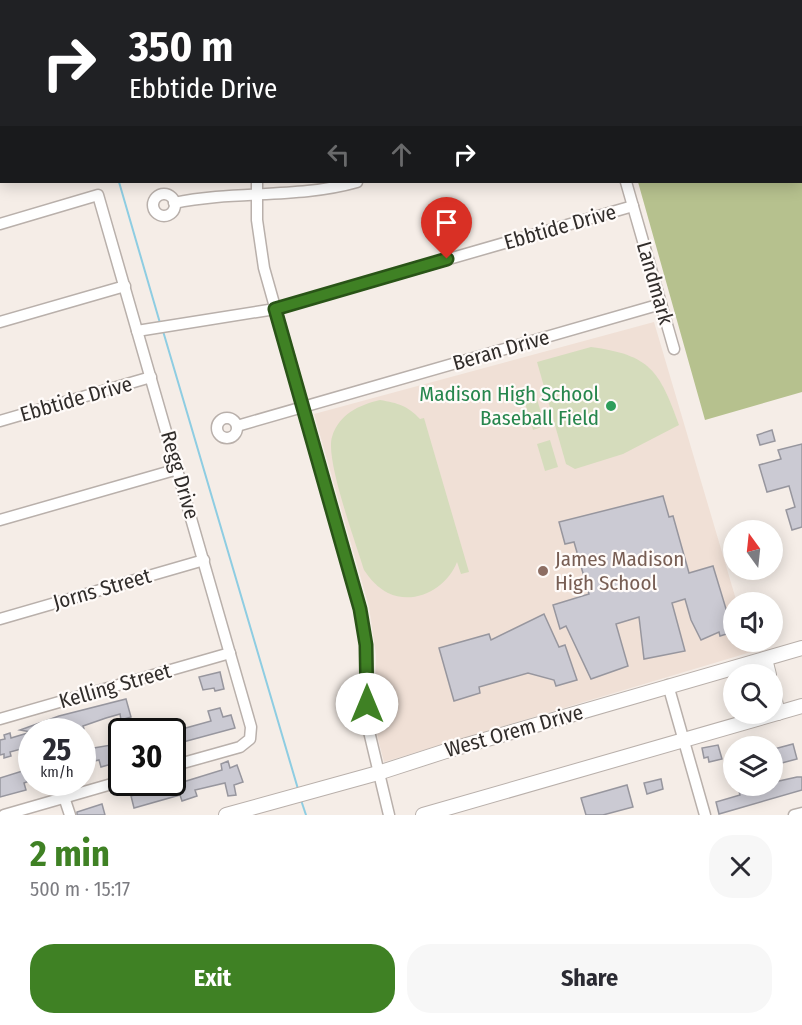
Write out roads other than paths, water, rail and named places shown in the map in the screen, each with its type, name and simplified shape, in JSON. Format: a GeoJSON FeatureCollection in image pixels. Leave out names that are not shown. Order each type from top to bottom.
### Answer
{"type":"FeatureCollection","features":[{"type":"Feature","properties":{"kind":"main road","name":"West Orem Drive"},"geometry":{"type":"LineString","coordinates":[[226,815],[378,773],[668,685],[802,648]]}},
{"type":"Feature","properties":{"kind":"main road"},"geometry":{"type":"LineString","coordinates":[[765,659],[766,664]]}},
{"type":"Feature","properties":{"kind":"main road"},"geometry":{"type":"LineString","coordinates":[[783,712],[802,706]]}},
{"type":"Feature","properties":{"kind":"main road"},"geometry":{"type":"LineString","coordinates":[[423,815],[740,724]]}},
{"type":"Feature","properties":{"kind":"street"},"geometry":{"type":"LineString","coordinates":[[174,202],[257,187],[294,193],[336,188],[354,183]]}},
{"type":"Feature","properties":{"kind":"street","name":"Landmark"},"geometry":{"type":"LineString","coordinates":[[626,183],[674,349]]}},
{"type":"Feature","properties":{"kind":"street"},"geometry":{"type":"LineString","coordinates":[[257,187],[257,220],[263,259],[275,309],[366,634],[367,723],[389,815]]}},
{"type":"Feature","properties":{"kind":"street","name":"Regg Drive"},"geometry":{"type":"LineString","coordinates":[[0,224],[98,195],[251,727],[250,739],[235,748],[186,762]]}},
{"type":"Feature","properties":{"kind":"street","name":"Ebbtide Drive"},"geometry":{"type":"LineString","coordinates":[[138,331],[275,309],[633,206]]}},
{"type":"Feature","properties":{"kind":"street"},"geometry":{"type":"LineString","coordinates":[[0,322],[125,286]]}},
{"type":"Feature","properties":{"kind":"street","name":"Beran Drive"},"geometry":{"type":"LineString","coordinates":[[237,426],[661,304]]}},
{"type":"Feature","properties":{"kind":"street","name":"Ebbtide Drive"},"geometry":{"type":"LineString","coordinates":[[0,421],[151,377]]}},
{"type":"Feature","properties":{"kind":"street"},"geometry":{"type":"LineString","coordinates":[[0,520],[178,469]]}},
{"type":"Feature","properties":{"kind":"street","name":"Jorns Street"},"geometry":{"type":"LineString","coordinates":[[0,619],[204,560]]}},
{"type":"Feature","properties":{"kind":"street","name":"Kelling Street"},"geometry":{"type":"LineString","coordinates":[[0,719],[230,653]]}},
{"type":"Feature","properties":{"kind":"street"},"geometry":{"type":"LineString","coordinates":[[668,685],[705,815]]}},
{"type":"Feature","properties":{"kind":"street"},"geometry":{"type":"LineString","coordinates":[[4,815],[108,785]]}},
{"type":"Feature","properties":{"kind":"street"},"geometry":{"type":"LineString","coordinates":[[64,797],[70,815]]}},
{"type":"Feature","properties":{"kind":"street"},"geometry":{"type":"LineString","coordinates":[[794,815],[802,813]]}},
{"type":"Feature","properties":{"kind":"waterway"},"geometry":{"type":"LineString","coordinates":[[119,183],[160,323]]}},
{"type":"Feature","properties":{"kind":"waterway"},"geometry":{"type":"LineString","coordinates":[[163,331],[298,789]]}},
{"type":"Feature","properties":{"kind":"waterway"},"geometry":{"type":"LineString","coordinates":[[301,800],[306,815]]}},
{"type":"Feature","properties":{"kind":"place","name":"Madison High School Baseball Field"},"geometry":{"type":"Point","coordinates":[611,406]}},
{"type":"Feature","properties":{"kind":"place","name":"James Madison High School"},"geometry":{"type":"Point","coordinates":[543,571]}}]}
